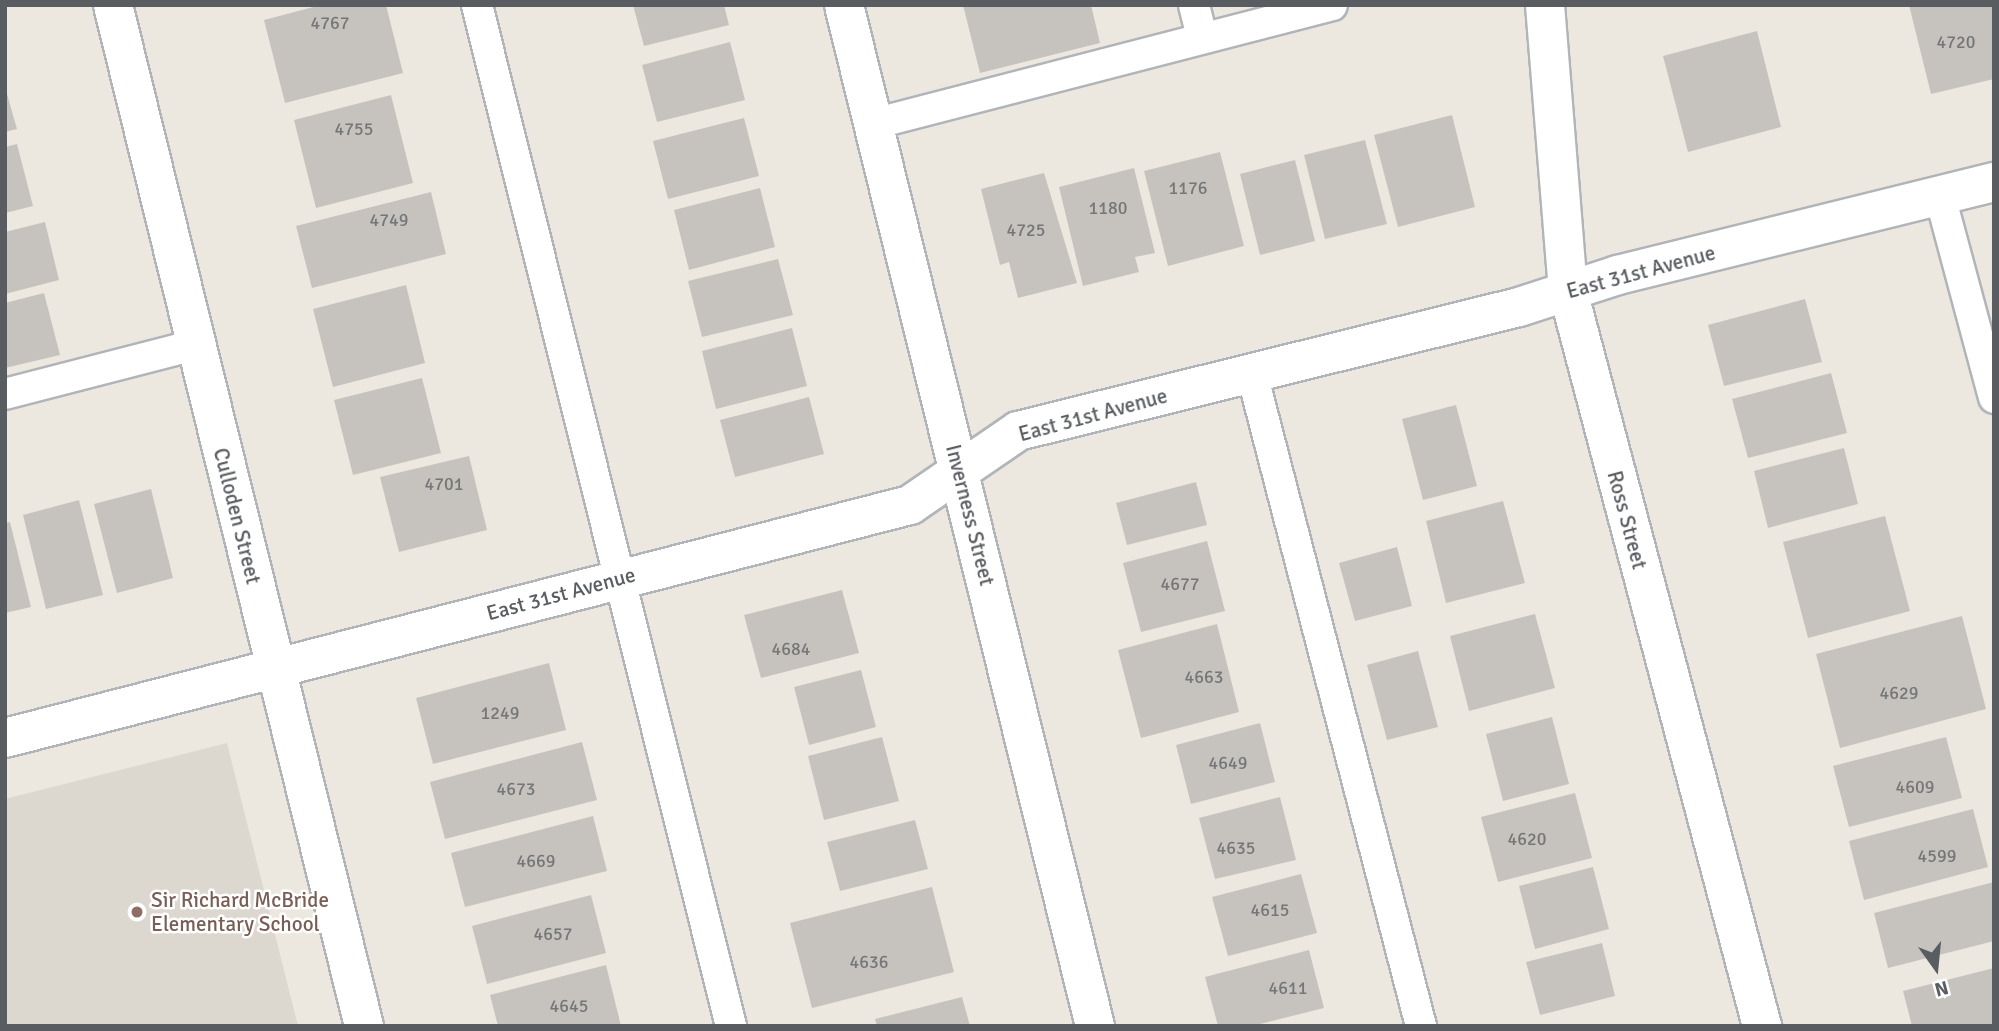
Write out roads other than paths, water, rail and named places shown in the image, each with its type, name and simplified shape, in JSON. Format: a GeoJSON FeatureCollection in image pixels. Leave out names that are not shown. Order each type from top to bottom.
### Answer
{"type":"FeatureCollection","features":[{"type":"Feature","properties":{"kind":"street","name":"Culloden Street"},"geometry":{"type":"LineString","coordinates":[[113,5],[364,1026]]}},
{"type":"Feature","properties":{"kind":"street","name":"Inverness Street"},"geometry":{"type":"LineString","coordinates":[[844,5],[1096,1026]]}},
{"type":"Feature","properties":{"kind":"street","name":"Ross Street"},"geometry":{"type":"LineString","coordinates":[[1545,5],[1569,291],[1762,1026]]}},
{"type":"Feature","properties":{"kind":"street","name":"East 31st Avenue"},"geometry":{"type":"LineString","coordinates":[[5,738],[618,578],[910,505],[1018,431],[1252,374],[1994,182]]}},
{"type":"Feature","properties":{"kind":"lane"},"geometry":{"type":"LineString","coordinates":[[477,5],[731,1026]]}},
{"type":"Feature","properties":{"kind":"lane"},"geometry":{"type":"LineString","coordinates":[[1194,5],[1202,38]]}},
{"type":"Feature","properties":{"kind":"lane"},"geometry":{"type":"LineString","coordinates":[[873,124],[1332,5]]}},
{"type":"Feature","properties":{"kind":"lane"},"geometry":{"type":"LineString","coordinates":[[1940,196],[1994,398]]}},
{"type":"Feature","properties":{"kind":"lane"},"geometry":{"type":"LineString","coordinates":[[5,394],[195,345]]}},
{"type":"Feature","properties":{"kind":"lane"},"geometry":{"type":"LineString","coordinates":[[1252,374],[1421,1026]]}},
{"type":"Feature","properties":{"kind":"place","name":"Sir Richard McBride Elementary School"},"geometry":{"type":"Point","coordinates":[137,912]}}]}
